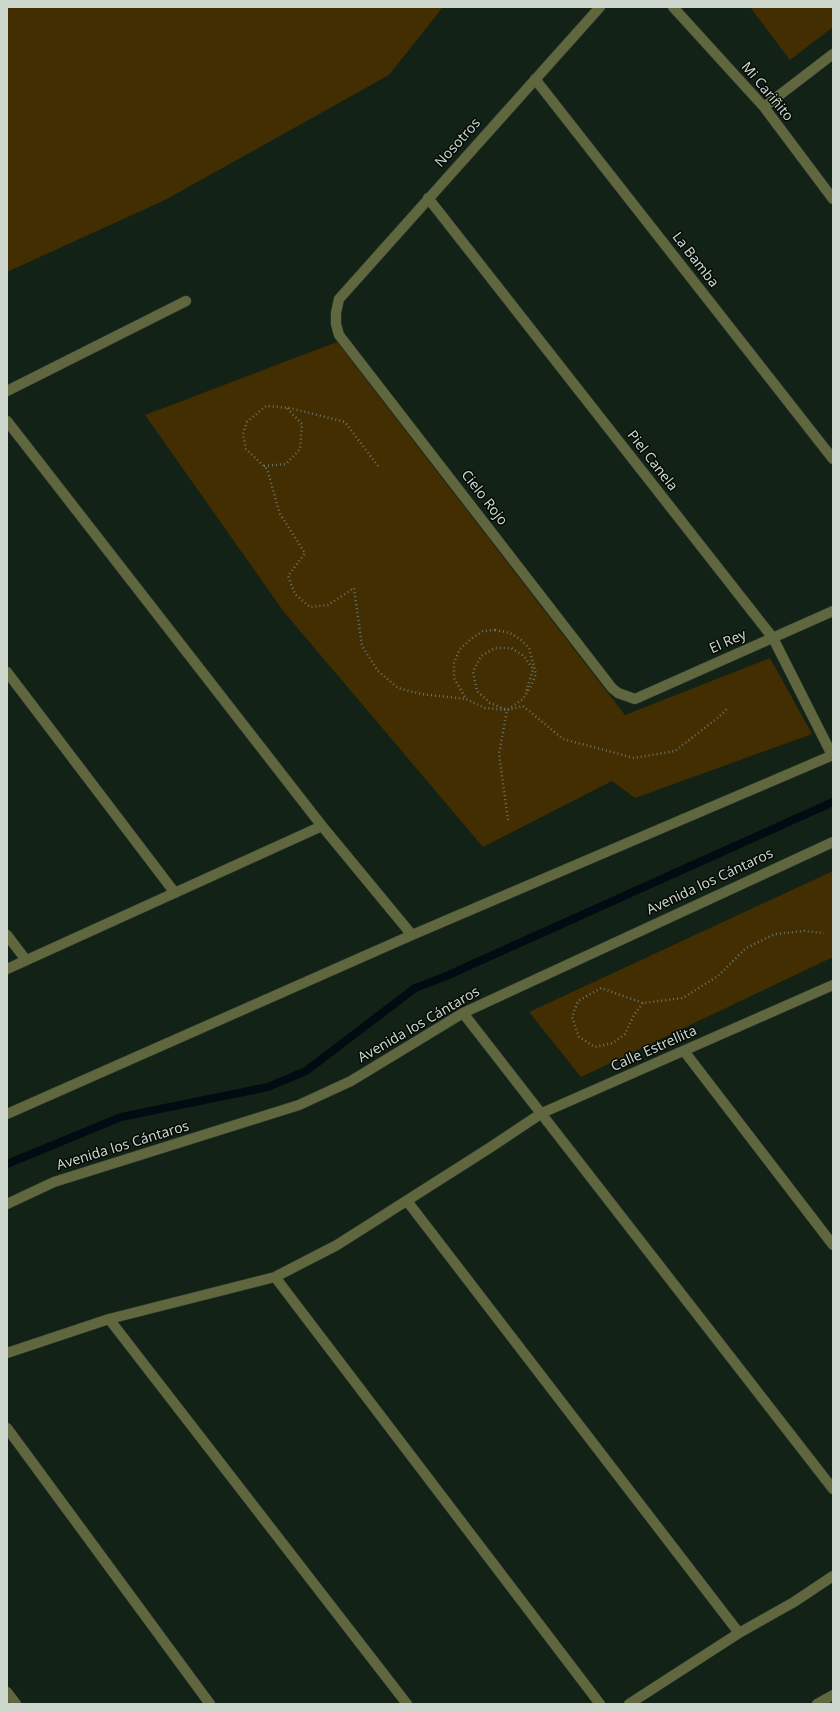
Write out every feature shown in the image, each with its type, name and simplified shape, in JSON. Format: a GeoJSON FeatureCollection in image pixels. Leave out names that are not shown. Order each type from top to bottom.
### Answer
{"type":"FeatureCollection","features":[{"type":"Feature","properties":{"kind":"street","name":"Nosotros"},"geometry":{"type":"LineString","coordinates":[[339,299],[600,7]]}},
{"type":"Feature","properties":{"kind":"street","name":"Mi Cariñito"},"geometry":{"type":"LineString","coordinates":[[673,7],[764,107],[833,199]]}},
{"type":"Feature","properties":{"kind":"street"},"geometry":{"type":"LineString","coordinates":[[764,107],[833,54]]}},
{"type":"Feature","properties":{"kind":"street","name":"La Bamba"},"geometry":{"type":"LineString","coordinates":[[535,79],[833,459]]}},
{"type":"Feature","properties":{"kind":"street","name":"Piel Canela"},"geometry":{"type":"LineString","coordinates":[[428,198],[773,638],[833,755]]}},
{"type":"Feature","properties":{"kind":"street","name":"Cielo Rojo"},"geometry":{"type":"LineString","coordinates":[[339,299],[336,312],[336,324],[339,334],[612,688],[626,697],[635,699]]}},
{"type":"Feature","properties":{"kind":"street"},"geometry":{"type":"LineString","coordinates":[[7,391],[186,301]]}},
{"type":"Feature","properties":{"kind":"street"},"geometry":{"type":"LineString","coordinates":[[7,421],[322,826],[412,935]]}},
{"type":"Feature","properties":{"kind":"street","name":"El Rey"},"geometry":{"type":"LineString","coordinates":[[635,699],[833,611]]}},
{"type":"Feature","properties":{"kind":"street"},"geometry":{"type":"LineString","coordinates":[[7,672],[175,893]]}},
{"type":"Feature","properties":{"kind":"street"},"geometry":{"type":"LineString","coordinates":[[7,1114],[412,935],[833,755]]}},
{"type":"Feature","properties":{"kind":"street"},"geometry":{"type":"LineString","coordinates":[[7,969],[322,826]]}},
{"type":"Feature","properties":{"kind":"street","name":"Avenida los Cántaros"},"geometry":{"type":"LineString","coordinates":[[7,1204],[54,1182],[298,1105],[351,1081],[463,1013],[833,842]]}},
{"type":"Feature","properties":{"kind":"street"},"geometry":{"type":"LineString","coordinates":[[7,935],[26,960]]}},
{"type":"Feature","properties":{"kind":"street","name":"Calle Estrellita"},"geometry":{"type":"LineString","coordinates":[[7,1352],[109,1319],[275,1277],[337,1245],[492,1147],[542,1113],[833,985]]}},
{"type":"Feature","properties":{"kind":"street"},"geometry":{"type":"LineString","coordinates":[[463,1013],[833,1489]]}},
{"type":"Feature","properties":{"kind":"street"},"geometry":{"type":"LineString","coordinates":[[684,1051],[833,1245]]}},
{"type":"Feature","properties":{"kind":"street"},"geometry":{"type":"LineString","coordinates":[[407,1201],[738,1633]]}},
{"type":"Feature","properties":{"kind":"street"},"geometry":{"type":"LineString","coordinates":[[275,1277],[600,1704]]}},
{"type":"Feature","properties":{"kind":"street"},"geometry":{"type":"LineString","coordinates":[[109,1319],[407,1704]]}},
{"type":"Feature","properties":{"kind":"street"},"geometry":{"type":"LineString","coordinates":[[7,1428],[210,1704]]}},
{"type":"Feature","properties":{"kind":"street"},"geometry":{"type":"LineString","coordinates":[[629,1704],[738,1633],[794,1602],[833,1576]]}},
{"type":"Feature","properties":{"kind":"street"},"geometry":{"type":"LineString","coordinates":[[7,1692],[16,1704]]}},
{"type":"Feature","properties":{"kind":"street"},"geometry":{"type":"LineString","coordinates":[[817,1704],[833,1695]]}},
{"type":"Feature","properties":{"kind":"path"},"geometry":{"type":"LineString","coordinates":[[378,466],[345,422],[286,407],[266,406],[247,422],[242,434],[246,449],[267,469],[280,514],[305,553],[288,576],[295,594],[310,607],[328,605],[354,588],[362,646],[378,671],[398,688],[421,694],[466,699],[485,708],[507,710],[523,706],[563,739],[634,758],[675,752],[728,708]]}},
{"type":"Feature","properties":{"kind":"path"},"geometry":{"type":"LineString","coordinates":[[264,466],[286,464],[300,449],[302,424],[286,407]]}},
{"type":"Feature","properties":{"kind":"path"},"geometry":{"type":"LineString","coordinates":[[466,699],[454,678],[454,663],[460,649],[471,639],[483,631],[495,630],[510,633],[520,639],[529,648],[536,674],[523,699],[507,710],[499,754],[508,820]]}},
{"type":"Feature","properties":{"kind":"path"},"geometry":{"type":"LineString","coordinates":[[507,710],[490,703],[477,691],[473,672],[481,656],[495,648],[511,648],[524,656],[533,668],[529,685],[523,699]]}},
{"type":"Feature","properties":{"kind":"path"},"geometry":{"type":"LineString","coordinates":[[643,1003],[634,1015],[625,1034],[613,1044],[596,1047],[579,1037],[572,1017],[578,1002],[601,988],[643,1003],[683,998],[718,976],[746,948],[775,934],[804,931],[824,933]]}},
{"type":"Feature","properties":{"kind":"shaded area"},"geometry":{"type":"Polygon","coordinates":[[[7,7],[443,7],[389,75],[165,200],[7,272],[7,7]]]}},
{"type":"Feature","properties":{"kind":"shaded area"},"geometry":{"type":"Polygon","coordinates":[[[750,7],[833,7],[833,27],[790,60],[750,7]]]}},
{"type":"Feature","properties":{"kind":"shaded area"},"geometry":{"type":"Polygon","coordinates":[[[337,342],[625,715],[770,658],[812,734],[635,798],[612,781],[483,847],[284,612],[145,415],[337,342]]]}},
{"type":"Feature","properties":{"kind":"shaded area"},"geometry":{"type":"Polygon","coordinates":[[[833,871],[833,957],[581,1077],[529,1012],[833,871]]]}},
{"type":"Feature","properties":{"kind":"waterway"},"geometry":{"type":"LineString","coordinates":[[7,1164],[121,1117],[268,1087],[306,1071],[415,988],[444,977],[833,802]]}}]}
